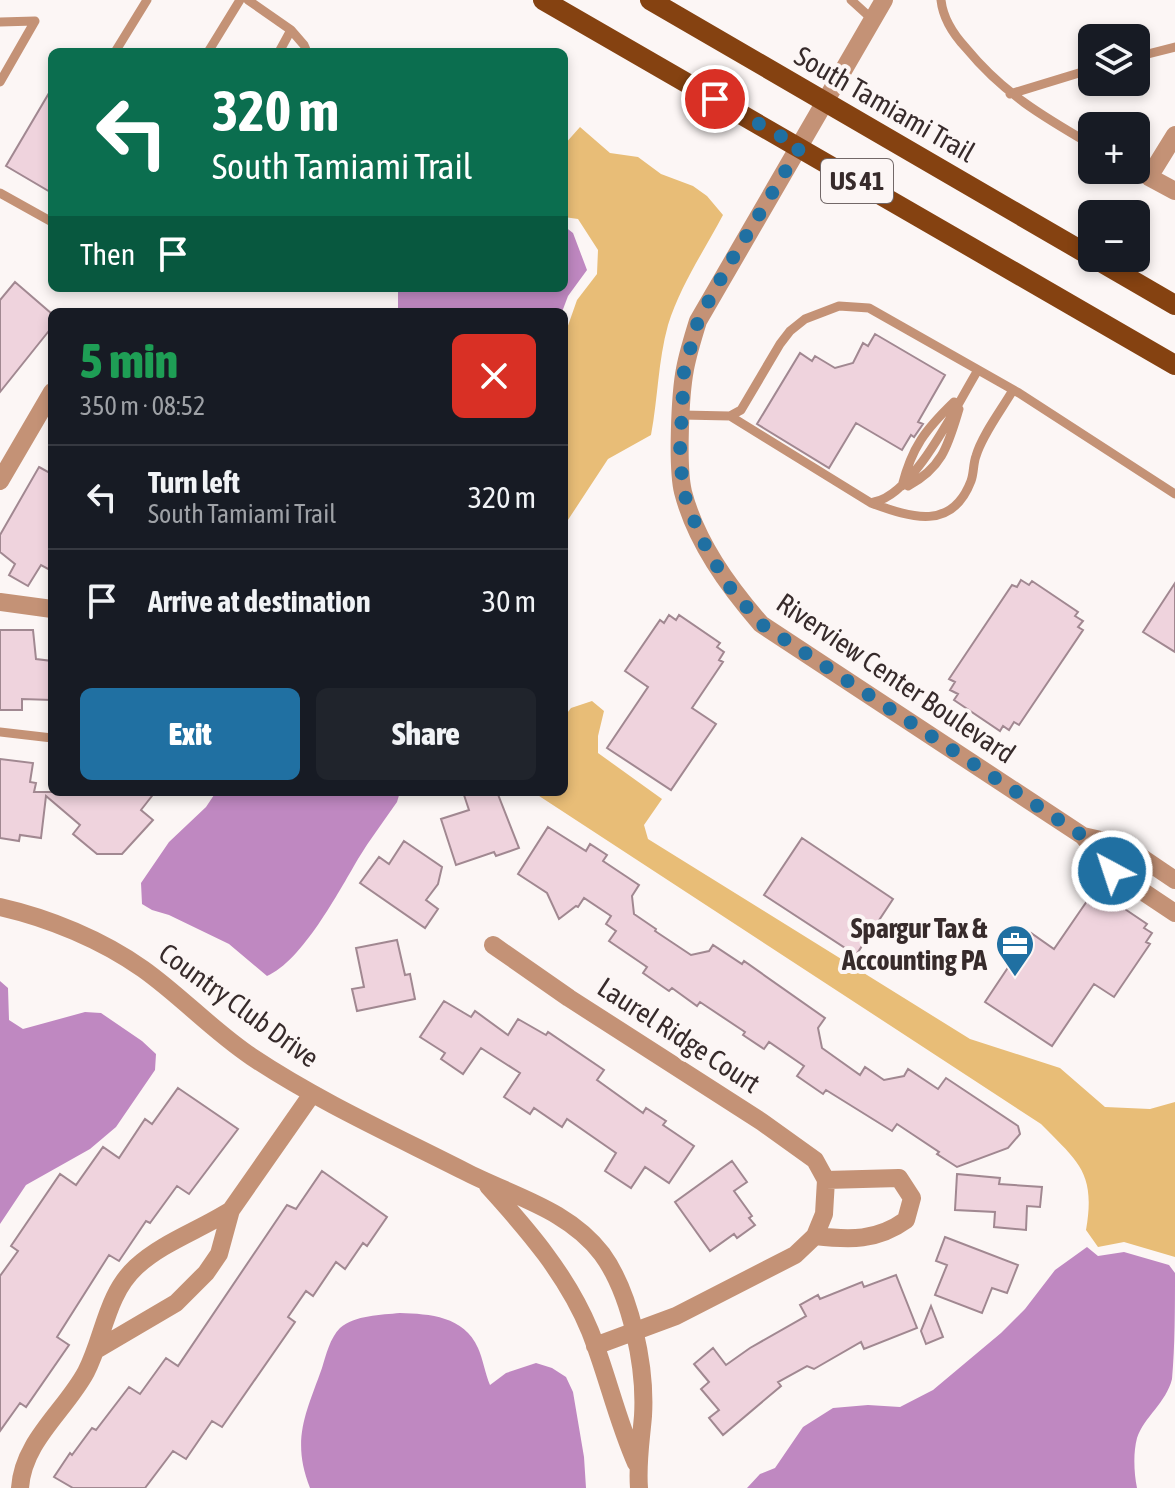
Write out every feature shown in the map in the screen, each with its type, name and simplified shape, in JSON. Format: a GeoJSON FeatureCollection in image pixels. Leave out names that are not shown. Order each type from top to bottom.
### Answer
{"type":"FeatureCollection","features":[{"type":"Feature","properties":{"kind":"main road","name":"US 41"},"geometry":{"type":"LineString","coordinates":[[543,0],[1175,365]]}},
{"type":"Feature","properties":{"kind":"main road","name":"South Tamiami Trail"},"geometry":{"type":"LineString","coordinates":[[650,0],[1078,248]]}},
{"type":"Feature","properties":{"kind":"main road","name":"South Tamiami Trail"},"geometry":{"type":"LineString","coordinates":[[1119,272],[1175,305]]}},
{"type":"Feature","properties":{"kind":"street","name":"Riverview Center Boulevard"},"geometry":{"type":"LineString","coordinates":[[884,0],[698,321],[684,371],[680,451],[683,491],[700,536],[727,584],[761,624],[1083,836],[1112,871],[1175,913]]}},
{"type":"Feature","properties":{"kind":"street"},"geometry":{"type":"LineString","coordinates":[[1150,164],[1175,135]]}},
{"type":"Feature","properties":{"kind":"street"},"geometry":{"type":"LineString","coordinates":[[1150,177],[1175,191]]}},
{"type":"Feature","properties":{"kind":"street"},"geometry":{"type":"LineString","coordinates":[[0,481],[48,399]]}},
{"type":"Feature","properties":{"kind":"street"},"geometry":{"type":"LineString","coordinates":[[0,602],[48,608]]}},
{"type":"Feature","properties":{"kind":"street","name":"Riverview Center Boulevard"},"geometry":{"type":"LineString","coordinates":[[1083,836],[1123,845],[1175,880]]}},
{"type":"Feature","properties":{"kind":"street","name":"Country Club Drive"},"geometry":{"type":"LineString","coordinates":[[0,907],[73,931],[141,967],[234,1044],[312,1094],[484,1181],[559,1214],[582,1232],[601,1253],[617,1278],[634,1333],[643,1413],[637,1465],[639,1488]]}},
{"type":"Feature","properties":{"kind":"street","name":"Laurel Ridge Court"},"geometry":{"type":"LineString","coordinates":[[493,945],[569,998],[762,1122],[815,1160],[826,1180]]}},
{"type":"Feature","properties":{"kind":"street"},"geometry":{"type":"LineString","coordinates":[[96,1350],[176,1303],[192,1289],[219,1254],[231,1210],[312,1094]]}},
{"type":"Feature","properties":{"kind":"street"},"geometry":{"type":"LineString","coordinates":[[595,1346],[676,1316],[795,1255],[815,1236],[824,1214],[826,1180],[899,1178],[912,1198],[906,1220],[889,1232],[866,1239],[815,1236]]}},
{"type":"Feature","properties":{"kind":"street","name":"Country Club Drive"},"geometry":{"type":"LineString","coordinates":[[484,1181],[534,1236],[570,1290],[595,1346],[616,1414],[637,1465]]}},
{"type":"Feature","properties":{"kind":"street"},"geometry":{"type":"LineString","coordinates":[[20,1488],[21,1472],[29,1452],[85,1374],[109,1307],[133,1269],[151,1254],[231,1210]]}},
{"type":"Feature","properties":{"kind":"lane"},"geometry":{"type":"LineString","coordinates":[[117,48],[147,0]]}},
{"type":"Feature","properties":{"kind":"lane"},"geometry":{"type":"LineString","coordinates":[[210,48],[240,0]]}},
{"type":"Feature","properties":{"kind":"lane"},"geometry":{"type":"LineString","coordinates":[[248,0],[291,30],[305,48]]}},
{"type":"Feature","properties":{"kind":"lane"},"geometry":{"type":"LineString","coordinates":[[851,0],[873,20]]}},
{"type":"Feature","properties":{"kind":"lane"},"geometry":{"type":"LineString","coordinates":[[941,0],[942,12],[953,33],[985,72],[1037,114],[1078,137]]}},
{"type":"Feature","properties":{"kind":"lane"},"geometry":{"type":"LineString","coordinates":[[0,22],[35,21],[0,82]]}},
{"type":"Feature","properties":{"kind":"lane"},"geometry":{"type":"LineString","coordinates":[[281,48],[291,30]]}},
{"type":"Feature","properties":{"kind":"lane"},"geometry":{"type":"LineString","coordinates":[[1150,53],[1175,47]]}},
{"type":"Feature","properties":{"kind":"lane"},"geometry":{"type":"LineString","coordinates":[[1010,94],[1078,73]]}},
{"type":"Feature","properties":{"kind":"lane"},"geometry":{"type":"LineString","coordinates":[[0,193],[48,220]]}},
{"type":"Feature","properties":{"kind":"lane"},"geometry":{"type":"LineString","coordinates":[[682,415],[730,416],[741,410],[790,331],[814,315],[839,306],[856,306],[877,312],[1013,390],[1175,494]]}},
{"type":"Feature","properties":{"kind":"lane"},"geometry":{"type":"LineString","coordinates":[[871,503],[884,501],[901,490],[921,466],[978,370]]}},
{"type":"Feature","properties":{"kind":"lane"},"geometry":{"type":"LineString","coordinates":[[730,416],[871,503],[894,512],[936,517],[952,511],[964,496],[973,477],[976,454],[1013,390]]}},
{"type":"Feature","properties":{"kind":"lane"},"geometry":{"type":"LineString","coordinates":[[0,732],[48,738]]}},
{"type":"Feature","properties":{"kind":"shaded area"},"geometry":{"type":"Polygon","coordinates":[[[580,127],[610,153],[638,157],[661,174],[693,186],[707,196],[723,215],[686,283],[668,325],[651,435],[608,459],[568,520],[568,326],[577,300],[597,274],[598,250],[578,219],[568,218],[568,140],[580,127]]]}},
{"type":"Feature","properties":{"kind":"shaded area"},"geometry":{"type":"Polygon","coordinates":[[[568,229],[573,233],[587,270],[568,296],[564,308],[398,308],[398,292],[568,292],[568,229]]]}},
{"type":"Feature","properties":{"kind":"shaded area"},"geometry":{"type":"Polygon","coordinates":[[[592,701],[604,711],[598,736],[598,753],[662,799],[644,825],[648,839],[970,1039],[1060,1068],[1105,1107],[1150,1109],[1175,1102],[1175,1257],[1124,1242],[1098,1247],[1086,1230],[1088,1194],[1081,1170],[1041,1124],[539,796],[568,796],[568,712],[592,701]]]}},
{"type":"Feature","properties":{"kind":"shaded area"},"geometry":{"type":"Polygon","coordinates":[[[213,796],[399,796],[318,925],[293,956],[267,976],[229,944],[142,904],[141,883],[169,842],[213,796]]]}},
{"type":"Feature","properties":{"kind":"shaded area"},"geometry":{"type":"Polygon","coordinates":[[[0,981],[8,988],[9,1020],[23,1029],[85,1012],[101,1013],[156,1054],[155,1070],[116,1127],[90,1149],[26,1185],[0,1224],[0,981]]]}},
{"type":"Feature","properties":{"kind":"shaded area"},"geometry":{"type":"Polygon","coordinates":[[[1087,1247],[1098,1256],[1124,1252],[1169,1265],[1175,1273],[1172,1379],[1137,1438],[1134,1463],[1137,1488],[747,1488],[760,1474],[775,1468],[803,1427],[833,1408],[868,1405],[900,1407],[933,1390],[1001,1333],[1025,1309],[1055,1270],[1087,1247]]]}},
{"type":"Feature","properties":{"kind":"shaded area"},"geometry":{"type":"Polygon","coordinates":[[[400,1313],[434,1316],[464,1329],[478,1348],[490,1385],[506,1373],[536,1363],[566,1377],[573,1392],[586,1488],[310,1488],[302,1455],[303,1427],[331,1342],[340,1328],[353,1320],[400,1313]]]}},
{"type":"Feature","properties":{"kind":"building"},"geometry":{"type":"Polygon","coordinates":[[[48,95],[48,191],[6,166],[48,95]]]}},
{"type":"Feature","properties":{"kind":"building"},"geometry":{"type":"Polygon","coordinates":[[[15,282],[48,311],[48,332],[0,392],[0,300],[15,282]]]}},
{"type":"Feature","properties":{"kind":"building"},"geometry":{"type":"Polygon","coordinates":[[[875,334],[945,375],[918,422],[923,424],[914,437],[911,435],[902,450],[856,423],[829,468],[757,424],[800,353],[812,361],[815,356],[835,368],[853,363],[863,343],[868,346],[875,334]]]}},
{"type":"Feature","properties":{"kind":"building"},"geometry":{"type":"Polygon","coordinates":[[[39,467],[48,472],[48,569],[41,565],[28,586],[9,575],[15,564],[0,552],[0,535],[39,467]]]}},
{"type":"Feature","properties":{"kind":"building"},"geometry":{"type":"Polygon","coordinates":[[[1021,580],[1029,585],[1032,581],[1078,612],[1075,616],[1083,621],[1078,627],[1083,630],[1019,725],[1014,722],[1009,730],[1003,726],[1000,731],[954,700],[958,694],[950,690],[955,682],[949,679],[1012,585],[1017,587],[1021,580]]]}},
{"type":"Feature","properties":{"kind":"building"},"geometry":{"type":"Polygon","coordinates":[[[1175,583],[1175,652],[1143,632],[1175,583]]]}},
{"type":"Feature","properties":{"kind":"building"},"geometry":{"type":"Polygon","coordinates":[[[669,615],[676,620],[679,615],[720,643],[717,647],[724,652],[719,660],[723,662],[692,708],[716,724],[671,790],[607,748],[648,687],[625,671],[660,620],[664,623],[669,615]]]}},
{"type":"Feature","properties":{"kind":"building"},"geometry":{"type":"Polygon","coordinates":[[[0,630],[33,630],[36,659],[48,660],[48,700],[22,699],[22,710],[0,710],[0,630]]]}},
{"type":"Feature","properties":{"kind":"building"},"geometry":{"type":"Polygon","coordinates":[[[0,759],[33,763],[30,782],[36,783],[34,792],[48,792],[48,796],[152,796],[141,810],[153,820],[122,854],[97,854],[73,834],[80,825],[46,796],[41,838],[20,835],[19,841],[0,838],[0,759]]]}},
{"type":"Feature","properties":{"kind":"building"},"geometry":{"type":"Polygon","coordinates":[[[464,796],[499,796],[519,848],[496,856],[494,852],[456,865],[441,819],[469,810],[464,796]]]}},
{"type":"Feature","properties":{"kind":"building"},"geometry":{"type":"Polygon","coordinates":[[[548,827],[586,851],[590,844],[607,855],[603,861],[639,885],[632,896],[634,914],[655,931],[691,955],[709,951],[713,945],[742,964],[744,961],[825,1018],[818,1028],[822,1048],[860,1075],[865,1067],[884,1080],[904,1076],[908,1069],[938,1089],[946,1078],[1018,1126],[1020,1134],[1008,1148],[957,1167],[897,1124],[892,1131],[826,1090],[823,1094],[797,1076],[804,1066],[769,1042],[764,1049],[743,1035],[745,1032],[700,1002],[697,1006],[643,973],[647,967],[609,941],[616,931],[606,924],[611,916],[584,898],[578,907],[559,919],[547,893],[518,874],[548,827]]]}},
{"type":"Feature","properties":{"kind":"building"},"geometry":{"type":"Polygon","coordinates":[[[802,838],[893,899],[856,955],[764,895],[802,838]]]}},
{"type":"Feature","properties":{"kind":"building"},"geometry":{"type":"Polygon","coordinates":[[[404,841],[442,867],[438,884],[426,900],[438,909],[425,928],[360,883],[379,857],[389,864],[404,841]]]}},
{"type":"Feature","properties":{"kind":"building"},"geometry":{"type":"Polygon","coordinates":[[[1095,896],[1103,902],[1107,897],[1147,924],[1144,928],[1152,933],[1146,942],[1150,944],[1114,997],[1094,984],[1052,1046],[985,1002],[1031,933],[1054,949],[1087,901],[1090,904],[1095,896]]]}},
{"type":"Feature","properties":{"kind":"building"},"geometry":{"type":"Polygon","coordinates":[[[397,940],[405,975],[410,974],[415,999],[357,1011],[352,989],[364,987],[356,948],[397,940]]]}},
{"type":"Feature","properties":{"kind":"building"},"geometry":{"type":"Polygon","coordinates":[[[444,1001],[471,1017],[475,1011],[508,1035],[518,1019],[546,1035],[548,1032],[604,1070],[597,1080],[643,1113],[646,1108],[666,1121],[663,1125],[694,1146],[669,1183],[645,1167],[631,1188],[605,1171],[616,1153],[567,1119],[562,1127],[534,1108],[530,1114],[504,1097],[520,1073],[481,1048],[463,1074],[441,1059],[445,1053],[420,1037],[444,1001]]]}},
{"type":"Feature","properties":{"kind":"building"},"geometry":{"type":"Polygon","coordinates":[[[178,1088],[238,1129],[189,1194],[177,1186],[150,1223],[146,1221],[119,1261],[109,1255],[57,1337],[69,1345],[26,1407],[20,1403],[0,1431],[0,1276],[18,1251],[11,1246],[60,1174],[76,1185],[103,1147],[119,1158],[145,1119],[152,1124],[178,1088]]]}},
{"type":"Feature","properties":{"kind":"building"},"geometry":{"type":"Polygon","coordinates":[[[732,1161],[747,1182],[734,1191],[755,1225],[737,1238],[734,1234],[710,1251],[675,1202],[732,1161]]]}},
{"type":"Feature","properties":{"kind":"building"},"geometry":{"type":"Polygon","coordinates":[[[322,1171],[387,1217],[367,1246],[363,1243],[345,1269],[336,1262],[313,1296],[306,1291],[288,1317],[295,1322],[222,1427],[212,1421],[186,1459],[173,1451],[145,1488],[73,1488],[54,1477],[70,1453],[72,1455],[92,1428],[96,1430],[129,1387],[140,1394],[166,1358],[178,1366],[287,1205],[296,1209],[322,1171]]]}},
{"type":"Feature","properties":{"kind":"building"},"geometry":{"type":"Polygon","coordinates":[[[957,1174],[1000,1178],[999,1184],[1042,1187],[1040,1207],[1027,1206],[1026,1230],[994,1227],[995,1212],[955,1210],[957,1174]]]}},
{"type":"Feature","properties":{"kind":"building"},"geometry":{"type":"Polygon","coordinates":[[[945,1237],[1018,1265],[1007,1293],[992,1288],[982,1313],[935,1295],[947,1265],[936,1261],[945,1237]]]}},
{"type":"Feature","properties":{"kind":"building"},"geometry":{"type":"Polygon","coordinates":[[[896,1275],[917,1328],[864,1349],[861,1342],[814,1369],[807,1366],[778,1382],[781,1386],[723,1435],[709,1418],[719,1410],[701,1389],[709,1382],[694,1364],[713,1348],[726,1365],[806,1316],[800,1305],[818,1295],[820,1299],[862,1282],[864,1287],[896,1275]]]}},
{"type":"Feature","properties":{"kind":"building"},"geometry":{"type":"Polygon","coordinates":[[[931,1306],[943,1337],[926,1344],[921,1331],[931,1306]]]}},
{"type":"Feature","properties":{"kind":"place","name":"Spargur Tax & Accounting PA"},"geometry":{"type":"Point","coordinates":[1015,978]}},
{"type":"Feature","properties":{"kind":"route"},"geometry":{"type":"LineString","coordinates":[[715,99],[800,147],[698,321],[684,371],[680,451],[683,491],[700,536],[727,584],[761,624],[1083,836],[1112,871]]}}]}
